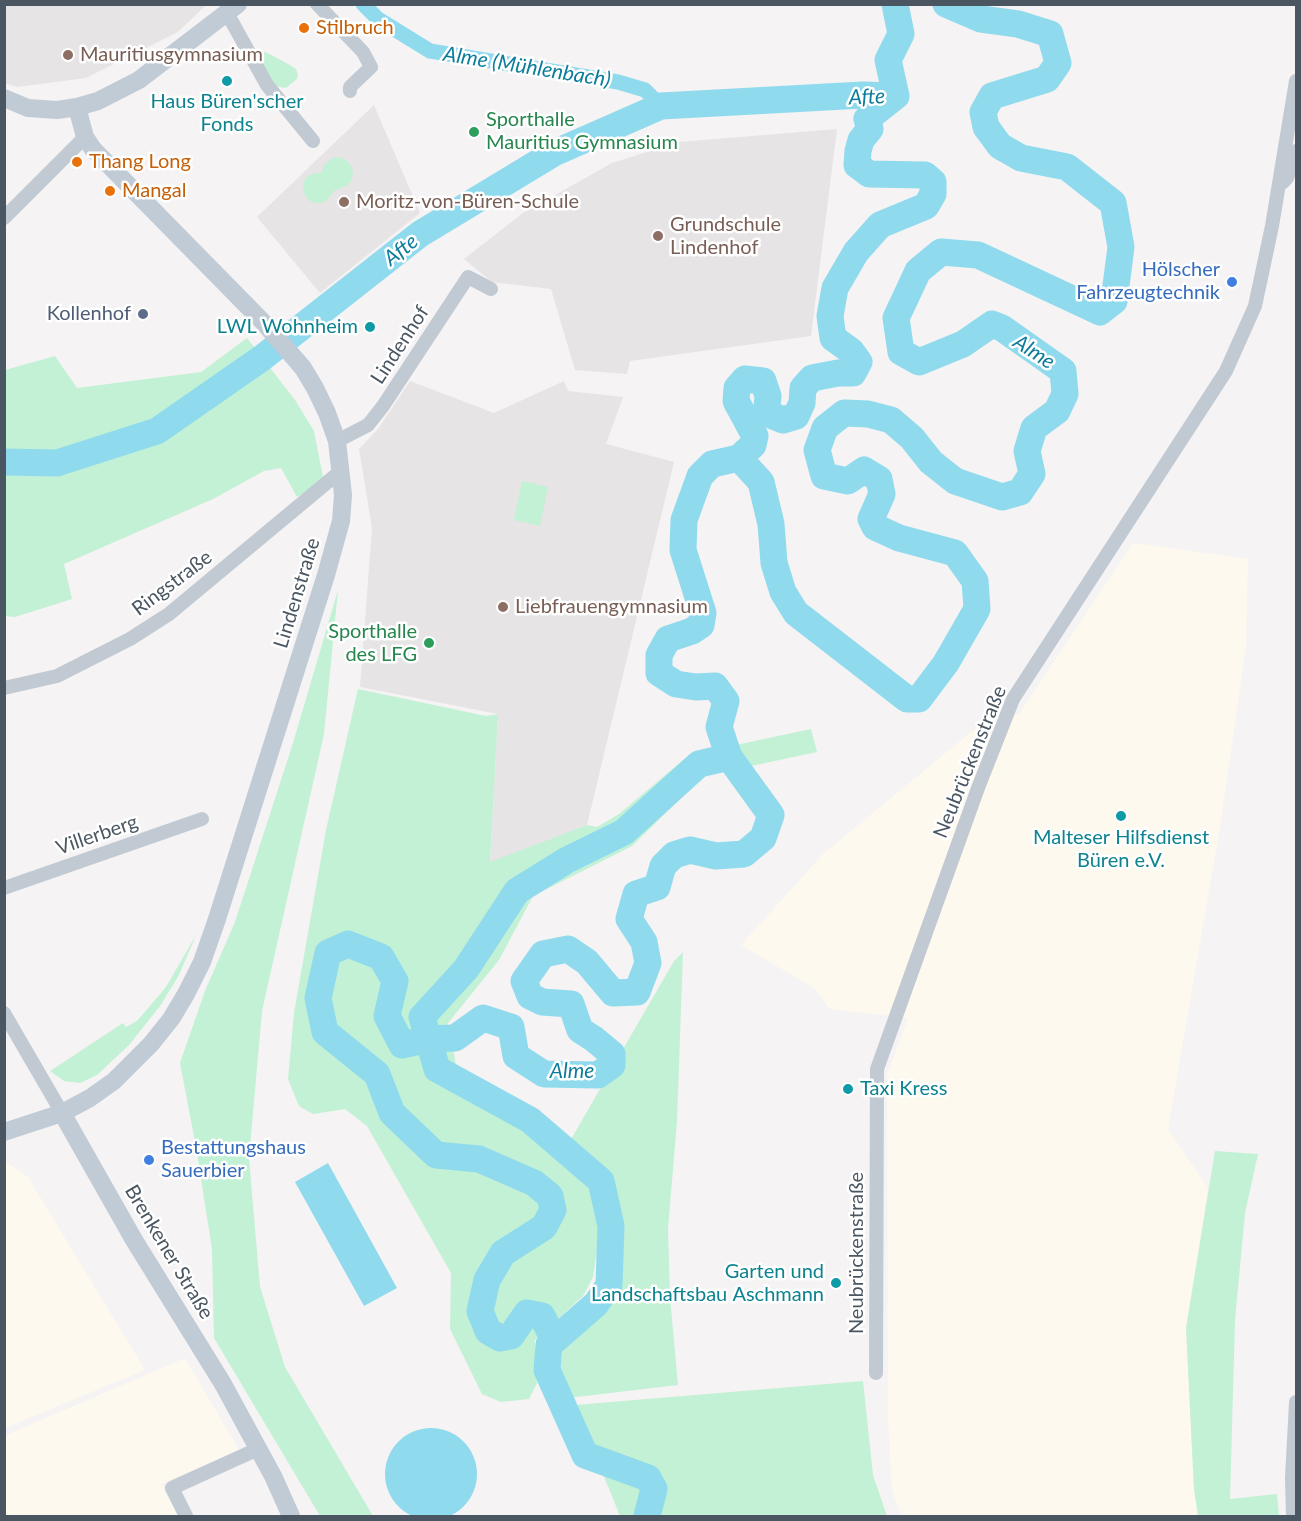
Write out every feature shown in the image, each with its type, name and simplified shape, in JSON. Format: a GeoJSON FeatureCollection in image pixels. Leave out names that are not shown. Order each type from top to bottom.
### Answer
{"type":"FeatureCollection","features":[{"type":"Feature","properties":{"kind":"main road"},"geometry":{"type":"LineString","coordinates":[[4,98],[28,108],[39,109],[77,107],[117,93],[139,80],[232,9]]}},
{"type":"Feature","properties":{"kind":"main road","name":"Lindenstraße"},"geometry":{"type":"LineString","coordinates":[[4,1132],[62,1113],[90,1098],[114,1081],[139,1057],[171,1019],[186,994],[217,919],[336,543],[343,495],[337,441],[327,413],[303,368],[265,324],[104,162],[85,137],[77,107]]}},
{"type":"Feature","properties":{"kind":"main road","name":"Brenkener Straße"},"geometry":{"type":"LineString","coordinates":[[62,1113],[135,1240],[223,1383],[273,1476],[291,1516]]}},
{"type":"Feature","properties":{"kind":"street"},"geometry":{"type":"LineString","coordinates":[[317,4],[363,52],[370,67],[350,87],[350,91]]}},
{"type":"Feature","properties":{"kind":"street"},"geometry":{"type":"LineString","coordinates":[[232,9],[267,85],[313,141]]}},
{"type":"Feature","properties":{"kind":"street","name":"Neubrückenstraße"},"geometry":{"type":"LineString","coordinates":[[876,1372],[877,1069],[974,799],[1013,699],[1226,371],[1246,328],[1255,306],[1296,81]]}},
{"type":"Feature","properties":{"kind":"street"},"geometry":{"type":"LineString","coordinates":[[4,218],[85,137]]}},
{"type":"Feature","properties":{"kind":"street","name":"Neubrückenstraße"},"geometry":{"type":"LineString","coordinates":[[1278,186],[1287,178],[1296,151]]}},
{"type":"Feature","properties":{"kind":"street","name":"Lindenhof"},"geometry":{"type":"LineString","coordinates":[[337,441],[368,425],[468,277],[491,289]]}},
{"type":"Feature","properties":{"kind":"street","name":"Ringstraße"},"geometry":{"type":"LineString","coordinates":[[4,688],[57,676],[130,639],[177,607],[342,470]]}},
{"type":"Feature","properties":{"kind":"street","name":"Villerberg"},"geometry":{"type":"LineString","coordinates":[[4,888],[202,819]]}},
{"type":"Feature","properties":{"kind":"street","name":"Brenkener Straße"},"geometry":{"type":"LineString","coordinates":[[4,1013],[62,1113]]}},
{"type":"Feature","properties":{"kind":"street"},"geometry":{"type":"LineString","coordinates":[[1293,1516],[1292,1478],[1296,1402]]}},
{"type":"Feature","properties":{"kind":"street"},"geometry":{"type":"LineString","coordinates":[[186,1516],[172,1488],[258,1449]]}},
{"type":"Feature","properties":{"kind":"shaded area","name":"Mauritiusgymnasium"},"geometry":{"type":"Polygon","coordinates":[[[4,5],[206,5],[178,32],[86,78],[17,87],[5,83],[4,5]]]}},
{"type":"Feature","properties":{"kind":"shaded area","name":"Moritz-von-Büren-Schule"},"geometry":{"type":"Polygon","coordinates":[[[374,105],[420,213],[320,293],[257,217],[374,105]]]}},
{"type":"Feature","properties":{"kind":"shaded area","name":"Grundschule Lindenhof"},"geometry":{"type":"Polygon","coordinates":[[[837,129],[811,336],[630,361],[627,374],[575,370],[551,289],[492,282],[464,259],[523,213],[612,163],[679,142],[837,129]]]}},
{"type":"Feature","properties":{"kind":"shaded area","name":"Liebfrauengymnasium"},"geometry":{"type":"Polygon","coordinates":[[[410,381],[494,413],[564,381],[568,391],[623,397],[606,444],[674,462],[587,825],[490,863],[498,714],[360,687],[372,528],[359,449],[378,429],[410,381]]]}},
{"type":"Feature","properties":{"kind":"shaded area"},"geometry":{"type":"Polygon","coordinates":[[[1133,543],[1248,559],[1246,646],[1220,827],[1168,1129],[1208,1188],[1186,1328],[1194,1490],[1198,1516],[902,1516],[892,1491],[888,1417],[887,1075],[908,1018],[830,1009],[814,988],[741,945],[823,854],[994,713],[1019,714],[1133,543]]]}},
{"type":"Feature","properties":{"kind":"shaded area"},"geometry":{"type":"Polygon","coordinates":[[[5,1161],[28,1177],[145,1370],[5,1428],[5,1161]]]}},
{"type":"Feature","properties":{"kind":"shaded area"},"geometry":{"type":"Polygon","coordinates":[[[185,1358],[239,1450],[161,1484],[178,1516],[5,1516],[4,1436],[185,1358]]]}},
{"type":"Feature","properties":{"kind":"green space"},"geometry":{"type":"Polygon","coordinates":[[[261,50],[296,69],[297,79],[286,88],[274,86],[258,59],[258,53],[261,50]]]}},
{"type":"Feature","properties":{"kind":"green space"},"geometry":{"type":"Polygon","coordinates":[[[338,157],[346,160],[352,167],[351,181],[346,186],[335,190],[325,202],[315,203],[308,200],[304,193],[305,179],[309,175],[322,172],[324,165],[338,157]]]}},
{"type":"Feature","properties":{"kind":"green space"},"geometry":{"type":"Polygon","coordinates":[[[247,338],[295,400],[314,431],[324,482],[297,497],[281,468],[264,471],[213,499],[64,564],[72,599],[15,617],[5,616],[5,370],[55,356],[77,388],[201,372],[247,338]]]}},
{"type":"Feature","properties":{"kind":"green space"},"geometry":{"type":"Polygon","coordinates":[[[522,481],[548,487],[540,526],[514,520],[522,481]]]}},
{"type":"Feature","properties":{"kind":"green space"},"geometry":{"type":"Polygon","coordinates":[[[338,590],[324,734],[262,1011],[249,1158],[260,1287],[285,1367],[373,1516],[320,1516],[214,1338],[212,1249],[180,1063],[205,991],[235,922],[293,743],[338,590]]]}},
{"type":"Feature","properties":{"kind":"green space"},"geometry":{"type":"Polygon","coordinates":[[[358,689],[486,716],[498,714],[490,862],[587,825],[597,827],[619,814],[689,755],[811,729],[817,752],[704,776],[632,846],[533,896],[499,960],[448,1023],[457,1070],[535,1113],[570,1141],[674,961],[683,952],[677,1121],[668,1229],[670,1297],[678,1385],[568,1398],[560,1369],[563,1348],[605,1310],[619,1290],[621,1222],[608,1177],[571,1141],[557,1159],[589,1185],[600,1229],[593,1277],[583,1296],[535,1340],[537,1383],[529,1399],[501,1402],[482,1394],[450,1329],[451,1273],[367,1126],[345,1109],[313,1114],[299,1106],[288,1079],[294,1013],[326,830],[358,689]]]}},
{"type":"Feature","properties":{"kind":"green space"},"geometry":{"type":"Polygon","coordinates":[[[196,935],[179,975],[160,1006],[129,1045],[97,1075],[80,1083],[64,1081],[50,1071],[123,1023],[126,1027],[137,1021],[166,987],[196,935]]]}},
{"type":"Feature","properties":{"kind":"green space"},"geometry":{"type":"Polygon","coordinates":[[[1215,1151],[1258,1154],[1245,1213],[1235,1320],[1230,1499],[1277,1494],[1279,1516],[1198,1516],[1194,1490],[1186,1328],[1215,1151]]]}},
{"type":"Feature","properties":{"kind":"green space"},"geometry":{"type":"Polygon","coordinates":[[[863,1381],[873,1475],[887,1516],[620,1516],[575,1405],[863,1381]]]}},
{"type":"Feature","properties":{"kind":"water"},"geometry":{"type":"Polygon","coordinates":[[[328,1163],[397,1288],[364,1306],[295,1182],[328,1163]]]}},
{"type":"Feature","properties":{"kind":"water"},"geometry":{"type":"Polygon","coordinates":[[[431,1428],[457,1436],[469,1448],[477,1474],[469,1500],[457,1512],[431,1520],[405,1512],[393,1500],[385,1474],[393,1448],[405,1436],[431,1428]]]}},
{"type":"Feature","properties":{"kind":"waterway","name":"Alme (Mühlenbach)"},"geometry":{"type":"LineString","coordinates":[[363,4],[378,19],[430,51],[618,82],[645,90],[661,106]]}},
{"type":"Feature","properties":{"kind":"waterway","name":"Alme"},"geometry":{"type":"LineString","coordinates":[[895,4],[901,34],[888,60],[896,96]]}},
{"type":"Feature","properties":{"kind":"waterway","name":"Alme"},"geometry":{"type":"LineString","coordinates":[[739,458],[761,482],[771,524],[774,563],[783,592],[796,613],[907,699],[919,699],[946,663],[977,609],[975,581],[955,553],[899,538],[875,527],[871,519],[882,494],[879,479],[864,470],[848,481],[824,476],[817,450],[825,428],[844,413],[868,414],[891,420],[912,438],[931,462],[955,481],[1002,497],[1020,492],[1032,474],[1027,451],[1034,428],[1057,411],[1065,394],[1063,371],[1002,328],[992,324],[963,344],[919,362],[901,352],[896,318],[918,271],[941,252],[978,255],[1100,312],[1114,301],[1121,247],[1113,203],[1067,167],[1021,158],[1000,146],[986,127],[983,112],[992,96],[1047,79],[1058,63],[1050,34],[1018,24],[981,19],[946,4]]}},
{"type":"Feature","properties":{"kind":"waterway","name":"Afte"},"geometry":{"type":"LineString","coordinates":[[4,462],[57,463],[157,431],[262,358],[420,234],[554,153],[661,106],[863,95],[896,96]]}},
{"type":"Feature","properties":{"kind":"waterway","name":"Alme"},"geometry":{"type":"LineString","coordinates":[[554,1340],[542,1316],[527,1313],[511,1336],[500,1338],[488,1331],[480,1311],[487,1280],[503,1253],[544,1227],[553,1210],[550,1196],[534,1183],[479,1159],[436,1155],[392,1113],[377,1074],[325,1032],[318,998],[328,953],[348,944],[381,957],[395,981],[387,1016],[402,1045],[429,1039],[455,1038],[483,1018],[511,1027],[516,1056],[544,1074],[598,1075],[612,1065],[612,1054],[580,1030],[571,1004],[542,1002],[530,996],[524,981],[543,954],[568,949],[587,962],[613,993],[637,992],[648,963],[644,942],[629,919],[636,894],[657,887],[663,866],[674,855],[690,850],[716,856],[744,854],[763,838],[771,815],[729,757],[719,727],[726,701],[715,686],[696,687],[676,684],[659,673],[659,655],[668,639],[692,631],[701,625],[703,613],[683,550],[684,520],[700,476],[712,464],[739,458],[753,445],[755,436],[736,401],[737,388],[745,379],[763,381],[768,396],[767,407],[771,415],[783,420],[796,416],[802,403],[803,388],[812,378],[838,373],[853,373],[859,362],[851,351],[833,338],[830,316],[835,288],[856,252],[880,225],[926,206],[933,194],[933,182],[925,175],[869,174],[857,165],[861,140],[870,129],[867,119],[896,96]]}},
{"type":"Feature","properties":{"kind":"waterway","name":"Alme"},"geometry":{"type":"LineString","coordinates":[[647,1516],[654,1489],[648,1478],[585,1455],[547,1370],[549,1345],[596,1304],[609,1285],[611,1226],[601,1181],[530,1120],[437,1069],[422,1017],[466,969],[517,891],[567,860],[624,832],[699,764],[729,757]]}},
{"type":"Feature","properties":{"kind":"place","name":"Stilbruch"},"geometry":{"type":"Point","coordinates":[304,28]}},
{"type":"Feature","properties":{"kind":"place","name":"Mauritiusgymnasium"},"geometry":{"type":"Point","coordinates":[68,55]}},
{"type":"Feature","properties":{"kind":"place","name":"Haus Büren'scher Fonds"},"geometry":{"type":"Point","coordinates":[227,81]}},
{"type":"Feature","properties":{"kind":"place","name":"Sporthalle Mauritius Gymnasium"},"geometry":{"type":"Point","coordinates":[474,132]}},
{"type":"Feature","properties":{"kind":"place","name":"Thang Long"},"geometry":{"type":"Point","coordinates":[77,162]}},
{"type":"Feature","properties":{"kind":"place","name":"Mangal"},"geometry":{"type":"Point","coordinates":[110,191]}},
{"type":"Feature","properties":{"kind":"place","name":"Moritz-von-Büren-Schule"},"geometry":{"type":"Point","coordinates":[344,202]}},
{"type":"Feature","properties":{"kind":"place","name":"Grundschule Lindenhof"},"geometry":{"type":"Point","coordinates":[658,236]}},
{"type":"Feature","properties":{"kind":"place","name":"Hölscher Fahrzeugtechnik"},"geometry":{"type":"Point","coordinates":[1232,282]}},
{"type":"Feature","properties":{"kind":"place","name":"Kollenhof"},"geometry":{"type":"Point","coordinates":[143,314]}},
{"type":"Feature","properties":{"kind":"place","name":"LWL Wohnheim"},"geometry":{"type":"Point","coordinates":[370,327]}},
{"type":"Feature","properties":{"kind":"place","name":"Liebfrauengymnasium"},"geometry":{"type":"Point","coordinates":[503,607]}},
{"type":"Feature","properties":{"kind":"place","name":"Sporthalle des LFG"},"geometry":{"type":"Point","coordinates":[429,643]}},
{"type":"Feature","properties":{"kind":"place","name":"Malteser Hilfsdienst Büren e.V."},"geometry":{"type":"Point","coordinates":[1121,816]}},
{"type":"Feature","properties":{"kind":"place","name":"Taxi Kress"},"geometry":{"type":"Point","coordinates":[848,1089]}},
{"type":"Feature","properties":{"kind":"place","name":"Bestattungshaus Sauerbier"},"geometry":{"type":"Point","coordinates":[149,1160]}},
{"type":"Feature","properties":{"kind":"place","name":"Garten und Landschaftsbau Aschmann"},"geometry":{"type":"Point","coordinates":[836,1283]}}]}
